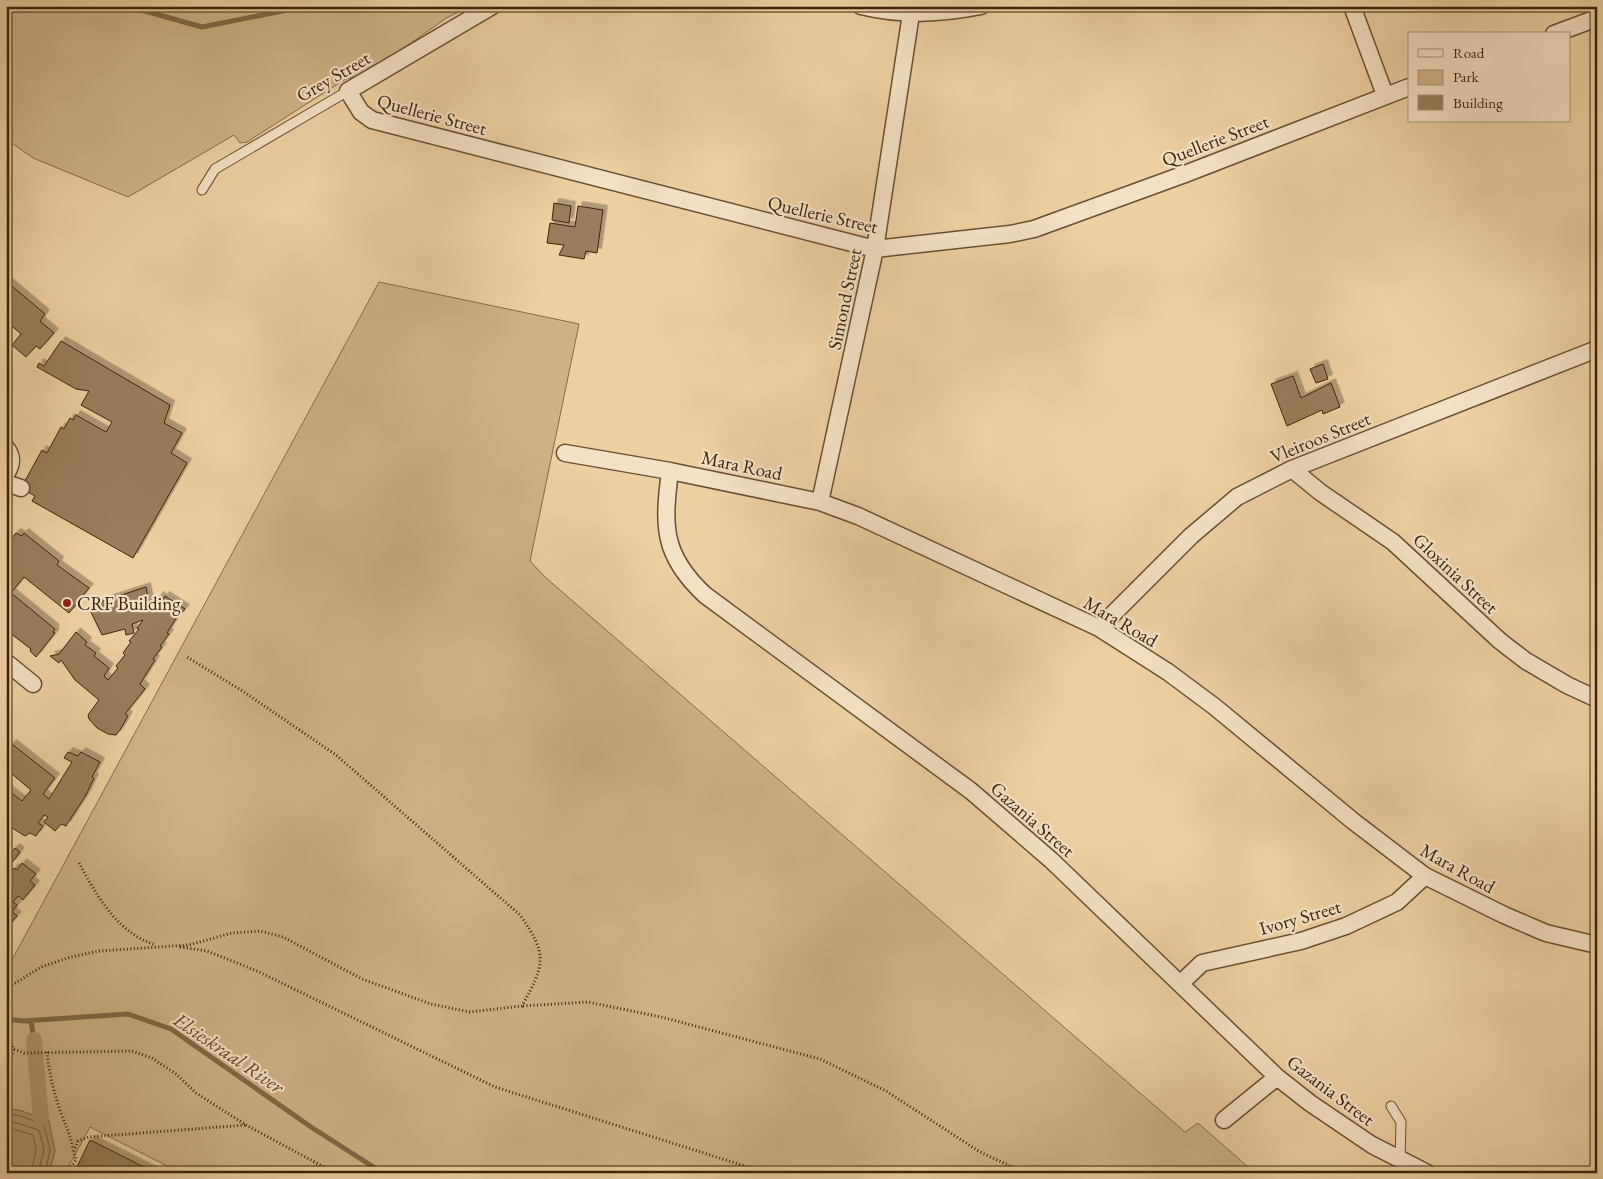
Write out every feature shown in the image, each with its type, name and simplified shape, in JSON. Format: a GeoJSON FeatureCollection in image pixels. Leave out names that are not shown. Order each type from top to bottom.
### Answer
{"type":"FeatureCollection","features":[{"type":"Feature","properties":{"kind":"street","name":"Grey Street"},"geometry":{"type":"LineString","coordinates":[[348,90],[492,6]]}},
{"type":"Feature","properties":{"kind":"street"},"geometry":{"type":"LineString","coordinates":[[861,6],[912,14],[946,12],[981,6]]}},
{"type":"Feature","properties":{"kind":"street"},"geometry":{"type":"LineString","coordinates":[[1352,6],[1385,95]]}},
{"type":"Feature","properties":{"kind":"street","name":"Simond Street"},"geometry":{"type":"LineString","coordinates":[[820,502],[875,249],[912,14]]}},
{"type":"Feature","properties":{"kind":"street"},"geometry":{"type":"LineString","coordinates":[[1559,32],[1597,18]]}},
{"type":"Feature","properties":{"kind":"street","name":"Quellerie Street"},"geometry":{"type":"LineString","coordinates":[[348,90],[361,112],[372,120],[875,249],[1010,234],[1034,229],[1185,174],[1408,87]]}},
{"type":"Feature","properties":{"kind":"street","name":"Vleiroos Street"},"geometry":{"type":"LineString","coordinates":[[1099,628],[1219,510],[1237,497],[1292,469],[1597,349]]}},
{"type":"Feature","properties":{"kind":"street"},"geometry":{"type":"LineString","coordinates":[[6,448],[11,456],[11,463],[6,474]]}},
{"type":"Feature","properties":{"kind":"street","name":"Mara Road"},"geometry":{"type":"LineString","coordinates":[[565,453],[670,471],[820,502],[866,520],[1099,628],[1168,672],[1201,697],[1361,827],[1425,876],[1504,915],[1546,933],[1597,945]]}},
{"type":"Feature","properties":{"kind":"street","name":"Gloxinia Street"},"geometry":{"type":"LineString","coordinates":[[1292,469],[1320,492],[1393,542],[1500,641],[1526,661],[1567,685],[1597,699]]}},
{"type":"Feature","properties":{"kind":"street","name":"Gazania Street"},"geometry":{"type":"LineString","coordinates":[[670,471],[666,504],[666,530],[678,565],[691,582],[705,595],[971,791],[1051,860],[1277,1077],[1310,1103],[1372,1145],[1427,1173]]}},
{"type":"Feature","properties":{"kind":"street"},"geometry":{"type":"LineString","coordinates":[[6,662],[33,684]]}},
{"type":"Feature","properties":{"kind":"street","name":"Ivory Street"},"geometry":{"type":"LineString","coordinates":[[1181,983],[1202,963],[1301,941],[1346,926],[1397,902],[1425,876]]}},
{"type":"Feature","properties":{"kind":"street"},"geometry":{"type":"LineString","coordinates":[[1224,1120],[1277,1077]]}},
{"type":"Feature","properties":{"kind":"lane","name":"Grey Street"},"geometry":{"type":"LineString","coordinates":[[202,190],[215,169],[348,90]]}},
{"type":"Feature","properties":{"kind":"lane"},"geometry":{"type":"LineString","coordinates":[[1391,1106],[1402,1122],[1400,1160]]}},
{"type":"Feature","properties":{"kind":"path"},"geometry":{"type":"LineString","coordinates":[[187,657],[244,692],[336,755],[520,916],[537,940],[541,961],[534,986],[522,1006]]}},
{"type":"Feature","properties":{"kind":"path"},"geometry":{"type":"LineString","coordinates":[[79,863],[95,892],[128,931],[141,939],[168,947],[207,951],[240,964],[495,1087],[767,1173]]}},
{"type":"Feature","properties":{"kind":"path"},"geometry":{"type":"LineString","coordinates":[[6,989],[41,967],[71,957],[99,951],[168,947],[189,944],[232,933],[260,931],[272,933],[362,979],[431,1004],[470,1012],[522,1006],[588,1002],[661,1017],[820,1060],[886,1091],[980,1152],[1024,1173]]}},
{"type":"Feature","properties":{"kind":"path"},"geometry":{"type":"LineString","coordinates":[[6,1034],[14,1050],[6,1069]]}},
{"type":"Feature","properties":{"kind":"path"},"geometry":{"type":"LineString","coordinates":[[14,1050],[24,1052],[132,1051],[152,1058],[176,1074],[196,1093],[246,1125],[335,1173]]}},
{"type":"Feature","properties":{"kind":"path"},"geometry":{"type":"LineString","coordinates":[[47,1052],[60,1112],[71,1136],[76,1160],[68,1173]]}},
{"type":"Feature","properties":{"kind":"path"},"geometry":{"type":"LineString","coordinates":[[74,1151],[78,1141],[107,1134],[246,1125]]}},
{"type":"Feature","properties":{"kind":"green space"},"geometry":{"type":"Polygon","coordinates":[[[6,6],[471,6],[448,17],[391,57],[362,74],[344,80],[247,142],[240,143],[234,135],[128,197],[33,158],[6,139],[6,6]]]}},
{"type":"Feature","properties":{"kind":"green space"},"geometry":{"type":"Polygon","coordinates":[[[379,282],[579,324],[530,561],[545,577],[1185,1132],[1198,1123],[1255,1173],[181,1173],[90,1127],[65,1173],[49,1173],[55,1151],[22,1111],[6,1108],[6,971],[379,282]]]}},
{"type":"Feature","properties":{"kind":"water"},"geometry":{"type":"Polygon","coordinates":[[[6,1108],[22,1111],[49,1121],[55,1151],[49,1173],[6,1173],[6,1108]]]}},
{"type":"Feature","properties":{"kind":"building"},"geometry":{"type":"Polygon","coordinates":[[[554,203],[571,206],[569,223],[552,220],[554,203]]]}},
{"type":"Feature","properties":{"kind":"building"},"geometry":{"type":"Polygon","coordinates":[[[578,206],[603,210],[597,253],[586,251],[584,259],[559,255],[564,245],[547,243],[550,223],[575,227],[578,206]]]}},
{"type":"Feature","properties":{"kind":"building"},"geometry":{"type":"Polygon","coordinates":[[[6,281],[45,314],[40,321],[54,333],[40,349],[36,346],[26,357],[12,345],[21,334],[6,321],[6,281]]]}},
{"type":"Feature","properties":{"kind":"building"},"geometry":{"type":"Polygon","coordinates":[[[61,341],[170,405],[164,423],[182,433],[171,453],[187,463],[133,558],[32,501],[35,496],[21,488],[42,450],[47,453],[61,427],[64,429],[70,418],[73,420],[76,415],[106,432],[112,422],[81,405],[89,391],[76,389],[37,367],[39,363],[44,366],[61,341]]]}},
{"type":"Feature","properties":{"kind":"building"},"geometry":{"type":"Polygon","coordinates":[[[1323,364],[1328,379],[1316,383],[1310,369],[1323,364]]]}},
{"type":"Feature","properties":{"kind":"building"},"geometry":{"type":"Polygon","coordinates":[[[1293,376],[1301,398],[1331,383],[1340,407],[1323,414],[1322,410],[1287,426],[1271,384],[1293,376]]]}},
{"type":"Feature","properties":{"kind":"building","name":"CRF Building"},"geometry":{"type":"Polygon","coordinates":[[[16,533],[22,536],[24,533],[59,561],[57,565],[89,588],[69,613],[24,577],[11,593],[55,629],[53,632],[55,633],[36,657],[30,651],[31,649],[6,630],[6,545],[16,533]]]}},
{"type":"Feature","properties":{"kind":"building"},"geometry":{"type":"Polygon","coordinates":[[[146,587],[149,602],[155,602],[159,596],[163,599],[165,596],[185,609],[175,620],[167,633],[169,634],[160,646],[162,647],[153,659],[155,660],[140,684],[145,689],[125,714],[128,716],[120,730],[116,735],[108,734],[97,728],[89,719],[88,715],[99,700],[75,680],[61,660],[59,663],[50,656],[59,654],[76,632],[87,642],[85,645],[96,653],[94,656],[109,668],[104,676],[108,680],[118,668],[116,666],[125,655],[123,653],[131,642],[129,641],[139,629],[137,628],[143,620],[132,624],[134,633],[126,635],[125,629],[102,635],[90,610],[103,601],[146,587]]]}},
{"type":"Feature","properties":{"kind":"building"},"geometry":{"type":"Polygon","coordinates":[[[12,744],[55,778],[43,794],[49,799],[72,762],[64,758],[68,752],[78,756],[81,752],[100,762],[92,777],[94,778],[86,795],[66,826],[61,824],[55,831],[44,822],[48,817],[44,815],[38,823],[43,826],[36,836],[30,833],[25,836],[6,824],[6,789],[22,801],[31,790],[12,774],[6,781],[8,772],[6,770],[6,750],[12,744]]]}},
{"type":"Feature","properties":{"kind":"building"},"geometry":{"type":"Polygon","coordinates":[[[15,848],[20,852],[11,864],[6,858],[15,848]]]}},
{"type":"Feature","properties":{"kind":"building"},"geometry":{"type":"Polygon","coordinates":[[[22,863],[36,874],[30,881],[35,885],[23,900],[18,896],[13,902],[17,905],[12,912],[17,916],[6,929],[6,878],[14,868],[17,870],[22,863]]]}},
{"type":"Feature","properties":{"kind":"building"},"geometry":{"type":"Polygon","coordinates":[[[90,1140],[156,1173],[74,1173],[90,1140]]]}},
{"type":"Feature","properties":{"kind":"waterway"},"geometry":{"type":"LineString","coordinates":[[6,10],[32,10],[62,6]]}},
{"type":"Feature","properties":{"kind":"waterway"},"geometry":{"type":"LineString","coordinates":[[127,6],[202,27],[308,6]]}},
{"type":"Feature","properties":{"kind":"waterway","name":"Elsieskraal River"},"geometry":{"type":"LineString","coordinates":[[6,1019],[23,1021],[128,1014],[171,1029],[311,1127],[375,1168],[387,1173]]}},
{"type":"Feature","properties":{"kind":"waterway"},"geometry":{"type":"LineString","coordinates":[[31,1021],[34,1040]]}},
{"type":"Feature","properties":{"kind":"waterway"},"geometry":{"type":"LineString","coordinates":[[34,1040],[41,1118]]}},
{"type":"Feature","properties":{"kind":"place","name":"CRF Building"},"geometry":{"type":"Point","coordinates":[67,603]}}]}
